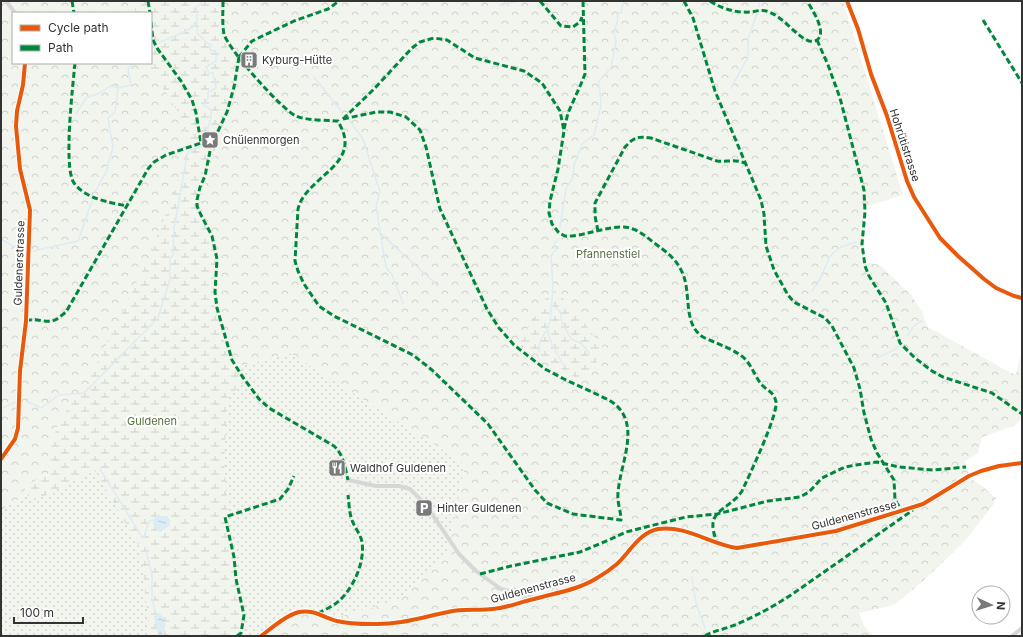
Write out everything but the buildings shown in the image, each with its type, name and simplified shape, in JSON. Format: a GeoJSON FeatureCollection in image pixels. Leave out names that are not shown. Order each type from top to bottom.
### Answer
{"type":"FeatureCollection","features":[{"type":"Feature","properties":{"kind":"main road","name":"Hohrütistrasse"},"geometry":{"type":"LineString","coordinates":[[847,1],[858,29],[870,74],[887,116],[906,181],[918,203],[940,238],[958,256],[996,288],[1022,298]]}},
{"type":"Feature","properties":{"kind":"street"},"geometry":{"type":"LineString","coordinates":[[6,1],[15,12]]}},
{"type":"Feature","properties":{"kind":"street","name":"Guldenerstrasse"},"geometry":{"type":"LineString","coordinates":[[1,459],[15,439],[18,428],[20,371],[26,321],[30,210],[20,169],[16,126],[25,64]]}},
{"type":"Feature","properties":{"kind":"street","name":"Guldenenstrasse"},"geometry":{"type":"LineString","coordinates":[[261,636],[278,622],[299,612],[313,612],[337,621],[375,624],[401,622],[459,610],[506,607],[575,588],[596,579],[616,565],[644,535],[654,530],[666,529],[688,532],[725,546],[737,548],[836,531],[923,504],[981,470],[1022,463]]}},
{"type":"Feature","properties":{"kind":"street"},"geometry":{"type":"LineString","coordinates":[[348,480],[376,486],[399,486],[410,489],[426,505],[459,554],[476,571],[500,589],[528,594],[534,599]]}},
{"type":"Feature","properties":{"kind":"street"},"geometry":{"type":"LineString","coordinates":[[1012,636],[1022,628]]}},
{"type":"Feature","properties":{"kind":"green space","name":"Pfannenstiel"},"geometry":{"type":"Polygon","coordinates":[[[1,1],[843,1],[903,195],[864,207],[861,261],[880,265],[912,296],[922,312],[928,327],[1011,373],[1016,374],[1020,357],[1022,365],[1022,418],[1014,426],[982,437],[978,453],[965,461],[970,478],[996,498],[993,505],[965,541],[923,581],[894,605],[859,613],[864,626],[874,636],[261,636],[299,610],[342,616],[401,599],[448,555],[465,464],[290,353],[201,376],[204,320],[202,194],[234,98],[227,79],[193,106],[192,153],[58,476],[1,510],[1,1]]]}},
{"type":"Feature","properties":{"kind":"green space","name":"Guldenen"},"geometry":{"type":"Polygon","coordinates":[[[135,1],[221,1],[224,39],[234,59],[234,82],[227,108],[203,173],[195,202],[198,212],[210,234],[215,260],[213,288],[215,308],[228,353],[227,358],[243,383],[228,397],[224,460],[229,525],[246,611],[245,628],[239,636],[150,636],[140,548],[95,471],[31,502],[24,487],[48,473],[50,453],[58,422],[88,382],[145,265],[174,194],[189,143],[180,115],[148,64],[152,64],[152,12],[135,12],[135,1]]]}},
{"type":"Feature","properties":{"kind":"green space"},"geometry":{"type":"Polygon","coordinates":[[[227,79],[234,98],[202,194],[204,320],[202,376],[290,353],[465,464],[448,555],[401,599],[342,616],[299,610],[261,636],[1,636],[1,510],[58,476],[227,79]]]}},
{"type":"Feature","properties":{"kind":"green space"},"geometry":{"type":"Polygon","coordinates":[[[555,291],[575,310],[603,348],[589,377],[576,378],[519,343],[546,298],[555,291]]]}},
{"type":"Feature","properties":{"kind":"water"},"geometry":{"type":"Polygon","coordinates":[[[155,516],[167,516],[170,520],[170,525],[161,532],[157,531],[153,524],[155,516]]]}},
{"type":"Feature","properties":{"kind":"water"},"geometry":{"type":"Polygon","coordinates":[[[159,613],[165,621],[165,627],[161,636],[159,636],[156,628],[154,616],[159,613]]]}},
{"type":"Feature","properties":{"kind":"waterway"},"geometry":{"type":"LineString","coordinates":[[202,1],[203,2],[196,7],[197,33],[211,45],[210,50],[216,52],[216,61],[206,67],[209,73],[213,73],[216,88],[208,92],[208,98],[204,105],[211,110],[211,118],[204,138]]}},
{"type":"Feature","properties":{"kind":"waterway"},"geometry":{"type":"LineString","coordinates":[[500,5],[519,1]]}},
{"type":"Feature","properties":{"kind":"waterway"},"geometry":{"type":"LineString","coordinates":[[560,227],[566,188],[573,178],[574,165],[582,144],[594,135],[601,105],[599,81],[611,68],[616,41],[614,34],[618,19],[617,15],[621,12],[624,1]]}},
{"type":"Feature","properties":{"kind":"waterway"},"geometry":{"type":"LineString","coordinates":[[759,1],[759,7]]}},
{"type":"Feature","properties":{"kind":"waterway"},"geometry":{"type":"LineString","coordinates":[[731,88],[748,57],[748,39],[757,13]]}},
{"type":"Feature","properties":{"kind":"waterway"},"geometry":{"type":"LineString","coordinates":[[160,42],[184,32],[196,25]]}},
{"type":"Feature","properties":{"kind":"waterway"},"geometry":{"type":"LineString","coordinates":[[76,114],[86,98],[100,93],[112,85],[118,88],[131,85],[128,69],[132,64]]}},
{"type":"Feature","properties":{"kind":"waterway"},"geometry":{"type":"LineString","coordinates":[[314,77],[341,111]]}},
{"type":"Feature","properties":{"kind":"waterway"},"geometry":{"type":"LineString","coordinates":[[95,192],[106,172],[113,147],[108,118],[115,112],[118,88]]}},
{"type":"Feature","properties":{"kind":"waterway"},"geometry":{"type":"LineString","coordinates":[[350,121],[363,139],[380,192],[376,206],[386,267],[392,275],[403,303]]}},
{"type":"Feature","properties":{"kind":"waterway"},"geometry":{"type":"LineString","coordinates":[[26,401],[41,408],[59,395],[84,393],[158,318],[170,279],[170,258],[173,255],[174,229],[187,155],[190,150],[201,147]]}},
{"type":"Feature","properties":{"kind":"waterway"},"geometry":{"type":"LineString","coordinates":[[33,251],[78,241],[92,201]]}},
{"type":"Feature","properties":{"kind":"waterway"},"geometry":{"type":"LineString","coordinates":[[380,233],[438,286]]}},
{"type":"Feature","properties":{"kind":"waterway"},"geometry":{"type":"LineString","coordinates":[[1,239],[23,252]]}},
{"type":"Feature","properties":{"kind":"waterway"},"geometry":{"type":"LineString","coordinates":[[558,239],[554,244],[556,249],[551,256],[553,287],[550,322],[547,329],[552,345],[564,366]]}},
{"type":"Feature","properties":{"kind":"waterway"},"geometry":{"type":"LineString","coordinates":[[812,291],[833,253],[841,247],[856,242]]}},
{"type":"Feature","properties":{"kind":"waterway"},"geometry":{"type":"LineString","coordinates":[[552,305],[560,311],[562,322],[571,339],[581,343],[589,353]]}},
{"type":"Feature","properties":{"kind":"waterway"},"geometry":{"type":"LineString","coordinates":[[907,336],[915,325],[922,321]]}},
{"type":"Feature","properties":{"kind":"waterway"},"geometry":{"type":"LineString","coordinates":[[539,351],[540,341],[546,331]]}},
{"type":"Feature","properties":{"kind":"waterway"},"geometry":{"type":"LineString","coordinates":[[877,358],[899,346]]}},
{"type":"Feature","properties":{"kind":"waterway"},"geometry":{"type":"LineString","coordinates":[[1,409],[15,402]]}},
{"type":"Feature","properties":{"kind":"waterway"},"geometry":{"type":"LineString","coordinates":[[100,469],[144,538]]}},
{"type":"Feature","properties":{"kind":"waterway"},"geometry":{"type":"LineString","coordinates":[[144,537],[149,521],[154,520]]}},
{"type":"Feature","properties":{"kind":"waterway"},"geometry":{"type":"LineString","coordinates":[[146,549],[152,575],[152,598],[156,615]]}},
{"type":"Feature","properties":{"kind":"waterway"},"geometry":{"type":"LineString","coordinates":[[692,577],[696,603],[705,628]]}},
{"type":"Feature","properties":{"kind":"marked path"},"geometry":{"type":"LineString","coordinates":[[72,1],[74,12]]}},
{"type":"Feature","properties":{"kind":"marked path"},"geometry":{"type":"LineString","coordinates":[[148,1],[150,12]]}},
{"type":"Feature","properties":{"kind":"marked path"},"geometry":{"type":"LineString","coordinates":[[223,1],[224,34],[235,52],[256,78],[279,103],[296,116],[312,120],[338,121],[344,133],[344,152],[332,168],[308,191],[302,199],[298,209],[295,261],[304,284],[319,306],[334,316],[413,355],[432,370],[488,424],[535,490],[547,503],[573,514],[621,520],[618,493],[628,430],[620,409],[609,400],[545,369],[514,345],[499,328],[487,309],[440,209],[426,147],[420,130],[406,117],[390,112],[376,112],[343,119]]}},
{"type":"Feature","properties":{"kind":"marked path"},"geometry":{"type":"LineString","coordinates":[[239,57],[252,41],[294,21],[328,9],[339,1]]}},
{"type":"Feature","properties":{"kind":"marked path"},"geometry":{"type":"LineString","coordinates":[[540,1],[561,26],[573,27],[580,22],[582,17]]}},
{"type":"Feature","properties":{"kind":"marked path"},"geometry":{"type":"LineString","coordinates":[[564,129],[568,113],[585,74],[583,1]]}},
{"type":"Feature","properties":{"kind":"marked path"},"geometry":{"type":"LineString","coordinates":[[684,1],[693,18],[715,91],[761,200],[764,214],[766,246],[774,270],[788,295],[794,302],[825,318],[832,326],[854,368],[871,439],[877,453],[894,480],[895,500],[902,511]]}},
{"type":"Feature","properties":{"kind":"marked path"},"geometry":{"type":"LineString","coordinates":[[710,1],[719,6],[735,11],[767,11],[774,14],[804,39],[813,41],[819,38],[820,30],[817,19],[807,1]]}},
{"type":"Feature","properties":{"kind":"marked path"},"geometry":{"type":"LineString","coordinates":[[983,20],[1022,83]]}},
{"type":"Feature","properties":{"kind":"marked path"},"geometry":{"type":"LineString","coordinates":[[152,31],[153,40],[157,48],[181,81],[192,100],[196,113],[201,143]]}},
{"type":"Feature","properties":{"kind":"marked path"},"geometry":{"type":"LineString","coordinates":[[343,119],[374,89],[412,48],[420,42],[434,38],[447,40],[475,58],[524,71],[542,83],[560,111],[564,131],[558,169],[550,201],[549,213],[552,224],[559,233],[565,236],[625,227],[642,233],[670,255],[680,267],[687,289],[690,316],[696,331],[703,337],[742,356],[765,388],[773,394],[775,399],[776,402],[773,419],[742,491],[715,517],[713,531],[717,542]]}},
{"type":"Feature","properties":{"kind":"marked path"},"geometry":{"type":"LineString","coordinates":[[817,40],[840,98],[864,190],[865,212],[862,244],[865,266],[869,276],[886,303],[900,343],[915,358],[932,371],[943,377],[992,393],[1022,414]]}},
{"type":"Feature","properties":{"kind":"marked path"},"geometry":{"type":"LineString","coordinates":[[239,57],[234,87],[227,112],[211,146],[205,176],[200,187],[197,200],[197,206],[212,236],[217,259],[215,292],[217,308],[232,360],[259,399],[269,408],[334,446],[340,453],[348,480]]}},
{"type":"Feature","properties":{"kind":"marked path"},"geometry":{"type":"LineString","coordinates":[[75,64],[69,144],[69,161],[74,183],[85,193],[91,196],[127,206]]}},
{"type":"Feature","properties":{"kind":"marked path"},"geometry":{"type":"LineString","coordinates":[[598,231],[595,216],[595,203],[625,147],[634,139],[639,137],[651,138],[717,161],[734,161],[745,163]]}},
{"type":"Feature","properties":{"kind":"marked path"},"geometry":{"type":"LineString","coordinates":[[26,321],[52,321],[66,312],[148,169],[154,162],[166,155],[201,143],[211,146]]}},
{"type":"Feature","properties":{"kind":"marked path"},"geometry":{"type":"LineString","coordinates":[[480,574],[580,552],[626,532],[686,517],[717,514],[768,501],[800,497],[809,492],[822,478],[845,467],[877,462],[899,467],[933,470],[966,467]]}},
{"type":"Feature","properties":{"kind":"marked path"},"geometry":{"type":"LineString","coordinates":[[237,636],[241,633],[244,615],[236,579],[234,557],[225,517],[280,499],[288,489],[294,476]]}},
{"type":"Feature","properties":{"kind":"marked path"},"geometry":{"type":"LineString","coordinates":[[318,613],[339,601],[354,581],[360,566],[362,558],[362,542],[352,520],[348,495]]}},
{"type":"Feature","properties":{"kind":"marked path"},"geometry":{"type":"LineString","coordinates":[[705,636],[733,626],[778,603],[913,510]]}},
{"type":"Feature","properties":{"kind":"cycle path"},"geometry":{"type":"LineString","coordinates":[[847,1],[858,29],[871,74],[887,116],[907,181],[914,197],[940,238],[958,256],[996,288],[1022,298]]}},
{"type":"Feature","properties":{"kind":"cycle path"},"geometry":{"type":"LineString","coordinates":[[1,459],[15,439],[18,428],[20,371],[26,321],[30,210],[20,169],[16,126],[25,64]]}},
{"type":"Feature","properties":{"kind":"cycle path"},"geometry":{"type":"LineString","coordinates":[[261,636],[284,619],[304,611],[346,623],[383,624],[454,611],[487,610],[503,607],[566,591],[590,582],[617,564],[640,538],[658,529],[688,532],[717,543],[737,548],[836,531],[923,504],[969,476],[981,471],[999,466],[1022,463]]}},
{"type":"Feature","properties":{"kind":"place","name":"Kyburg-Hütte"},"geometry":{"type":"Point","coordinates":[249,60]}},
{"type":"Feature","properties":{"kind":"place","name":"Chülenmorgen"},"geometry":{"type":"Point","coordinates":[210,140]}},
{"type":"Feature","properties":{"kind":"place","name":"Waldhof Guldenen"},"geometry":{"type":"Point","coordinates":[337,468]}},
{"type":"Feature","properties":{"kind":"place","name":"Hinter Guldenen"},"geometry":{"type":"Point","coordinates":[424,508]}}]}
